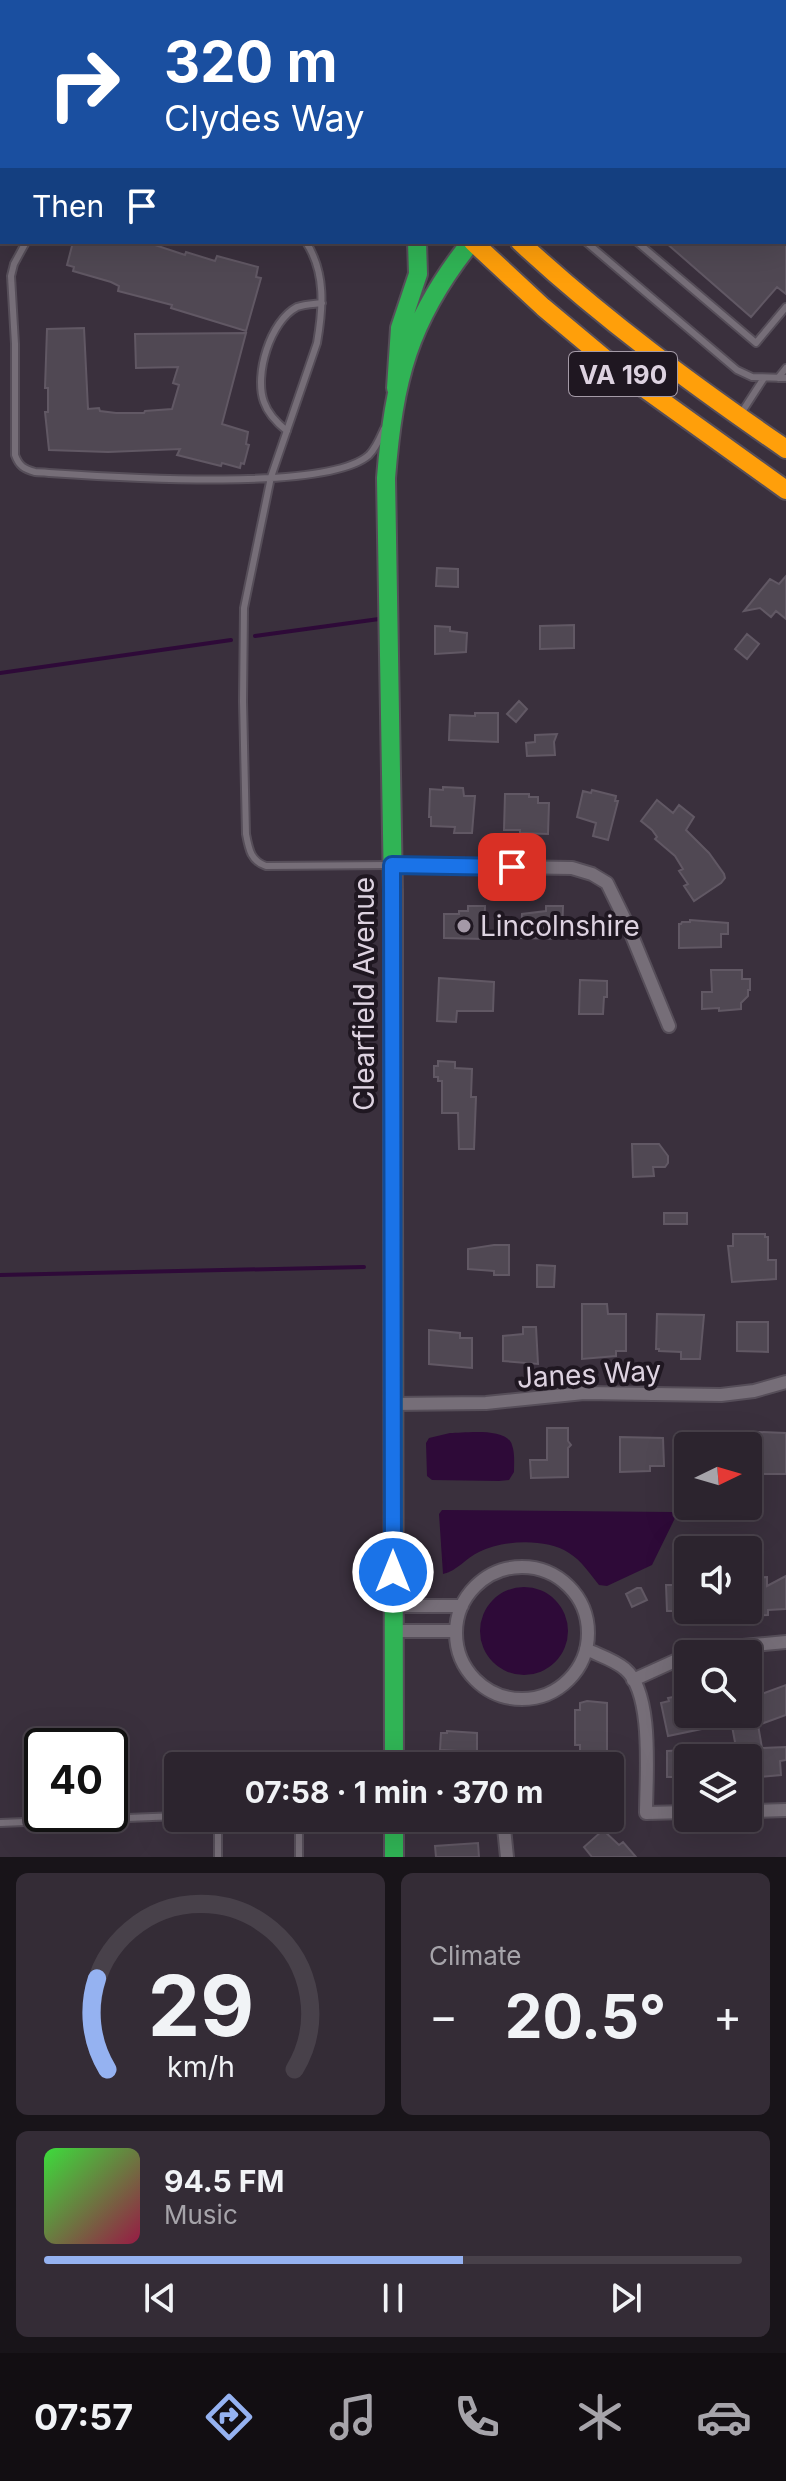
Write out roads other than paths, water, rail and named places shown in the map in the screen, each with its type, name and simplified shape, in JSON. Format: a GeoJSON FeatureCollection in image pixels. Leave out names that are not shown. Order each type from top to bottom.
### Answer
{"type":"FeatureCollection","features":[{"type":"Feature","properties":{"kind":"street"},"geometry":{"type":"LineString","coordinates":[[396,388],[400,328],[418,274],[417,244]]}},
{"type":"Feature","properties":{"kind":"street","name":"Clearfield Avenue"},"geometry":{"type":"LineString","coordinates":[[394,1752],[392,865],[386,478],[391,411],[407,350],[432,294],[449,267],[470,244]]}},
{"type":"Feature","properties":{"kind":"street","name":"VA 190"},"geometry":{"type":"LineString","coordinates":[[474,244],[554,317],[616,368],[786,490]]}},
{"type":"Feature","properties":{"kind":"street","name":"VA 190"},"geometry":{"type":"LineString","coordinates":[[522,244],[627,334],[786,449]]}},
{"type":"Feature","properties":{"kind":"street"},"geometry":{"type":"LineString","coordinates":[[392,865],[572,868],[592,874],[607,883],[669,1026]]}},
{"type":"Feature","properties":{"kind":"street","name":"Janes Way"},"geometry":{"type":"LineString","coordinates":[[392,1404],[486,1403],[584,1393],[721,1395],[754,1391],[786,1382]]}},
{"type":"Feature","properties":{"kind":"street"},"geometry":{"type":"LineString","coordinates":[[523,1566],[545,1570],[564,1581],[579,1597],[587,1617],[589,1639],[583,1660],[571,1679],[554,1692],[533,1699],[511,1699],[491,1692],[473,1678],[461,1660],[456,1631],[462,1606],[482,1580],[502,1569],[523,1566]]}},
{"type":"Feature","properties":{"kind":"street"},"geometry":{"type":"LineString","coordinates":[[393,1606],[462,1606]]}},
{"type":"Feature","properties":{"kind":"street"},"geometry":{"type":"LineString","coordinates":[[393,1631],[456,1631]]}},
{"type":"Feature","properties":{"kind":"street"},"geometry":{"type":"LineString","coordinates":[[762,1644],[786,1642]]}},
{"type":"Feature","properties":{"kind":"street"},"geometry":{"type":"LineString","coordinates":[[586,1649],[626,1669],[642,1696],[646,1813],[674,1812]]}},
{"type":"Feature","properties":{"kind":"street"},"geometry":{"type":"LineString","coordinates":[[633,1680],[674,1662]]}},
{"type":"Feature","properties":{"kind":"street"},"geometry":{"type":"LineString","coordinates":[[762,1811],[786,1810]]}},
{"type":"Feature","properties":{"kind":"street"},"geometry":{"type":"LineString","coordinates":[[394,1832],[394,1857]]}},
{"type":"Feature","properties":{"kind":"street"},"geometry":{"type":"LineString","coordinates":[[504,1832],[507,1857]]}},
{"type":"Feature","properties":{"kind":"lane"},"geometry":{"type":"LineString","coordinates":[[25,244],[11,276],[15,442],[18,463],[25,470],[103,477],[223,481],[327,472],[368,456],[391,411]]}},
{"type":"Feature","properties":{"kind":"lane"},"geometry":{"type":"LineString","coordinates":[[307,244],[320,274],[322,303],[317,343],[271,477],[244,608],[246,834],[248,848],[257,863],[266,866],[392,865]]}},
{"type":"Feature","properties":{"kind":"lane"},"geometry":{"type":"LineString","coordinates":[[588,244],[737,370],[752,377],[782,378],[786,368]]}},
{"type":"Feature","properties":{"kind":"lane"},"geometry":{"type":"LineString","coordinates":[[639,244],[756,343],[786,307]]}},
{"type":"Feature","properties":{"kind":"lane"},"geometry":{"type":"LineString","coordinates":[[287,431],[278,424],[264,402],[261,389],[265,353],[271,338],[289,314],[297,308],[322,303]]}},
{"type":"Feature","properties":{"kind":"lane"},"geometry":{"type":"LineString","coordinates":[[739,417],[764,378]]}},
{"type":"Feature","properties":{"kind":"lane"},"geometry":{"type":"LineString","coordinates":[[0,1823],[164,1817]]}},
{"type":"Feature","properties":{"kind":"lane"},"geometry":{"type":"LineString","coordinates":[[218,1832],[218,1857]]}},
{"type":"Feature","properties":{"kind":"lane"},"geometry":{"type":"LineString","coordinates":[[299,1832],[299,1857]]}},
{"type":"Feature","properties":{"kind":"waterway"},"geometry":{"type":"LineString","coordinates":[[255,636],[379,619]]}},
{"type":"Feature","properties":{"kind":"waterway"},"geometry":{"type":"LineString","coordinates":[[0,673],[231,640]]}},
{"type":"Feature","properties":{"kind":"waterway"},"geometry":{"type":"LineString","coordinates":[[0,1275],[364,1267]]}},
{"type":"Feature","properties":{"kind":"place","name":"Lincolnshire"},"geometry":{"type":"Point","coordinates":[464,926]}}]}
